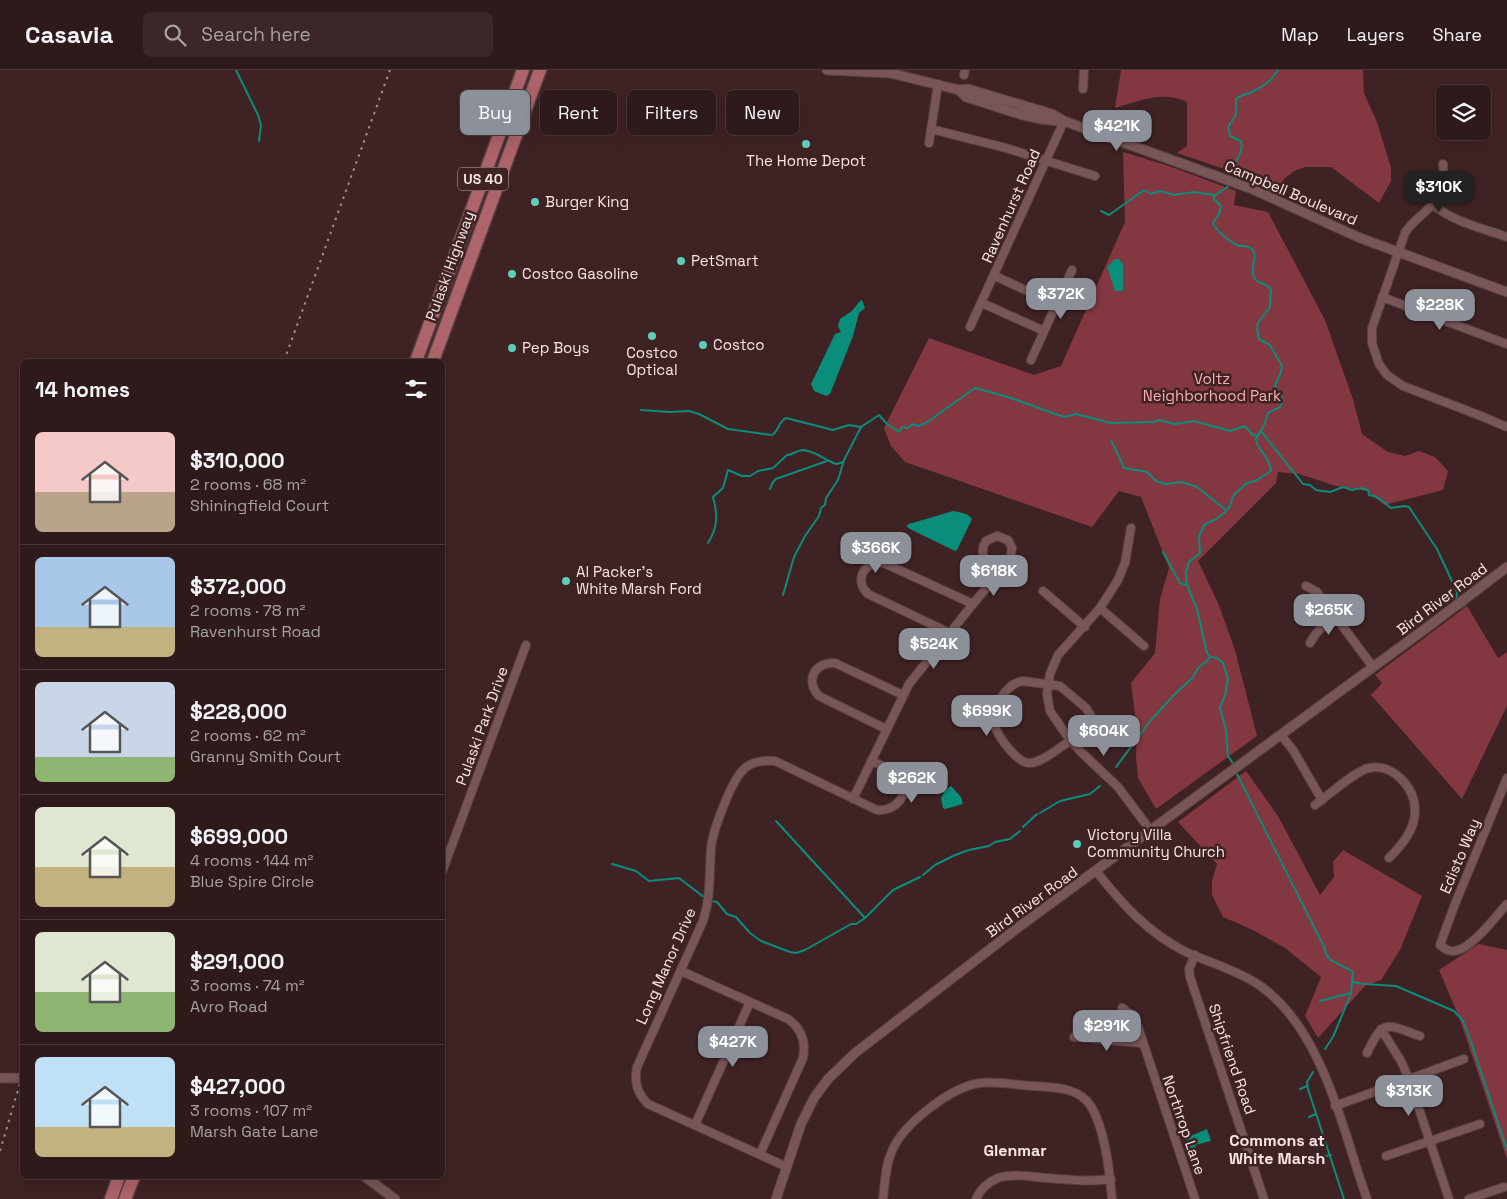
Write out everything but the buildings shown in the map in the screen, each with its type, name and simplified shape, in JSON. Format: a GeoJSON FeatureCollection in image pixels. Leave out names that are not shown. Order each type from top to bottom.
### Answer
{"type":"FeatureCollection","features":[{"type":"Feature","properties":{"kind":"highway","name":"Pulaski Highway"},"geometry":{"type":"LineString","coordinates":[[417,359],[523,70]]}},
{"type":"Feature","properties":{"kind":"highway","name":"Pulaski Highway"},"geometry":{"type":"LineString","coordinates":[[433,359],[540,70]]}},
{"type":"Feature","properties":{"kind":"highway"},"geometry":{"type":"LineString","coordinates":[[112,1199],[118,1179]]}},
{"type":"Feature","properties":{"kind":"highway"},"geometry":{"type":"LineString","coordinates":[[125,1199],[133,1179]]}},
{"type":"Feature","properties":{"kind":"street","name":"Campbell Boulevard"},"geometry":{"type":"LineString","coordinates":[[826,70],[890,73],[959,90],[968,89],[1052,114],[1064,121],[1252,189],[1360,238],[1507,292]]}},
{"type":"Feature","properties":{"kind":"street"},"geometry":{"type":"LineString","coordinates":[[1083,89],[1084,70]]}},
{"type":"Feature","properties":{"kind":"street"},"geometry":{"type":"LineString","coordinates":[[929,143],[938,84]]}},
{"type":"Feature","properties":{"kind":"street","name":"Ravenhurst Road"},"geometry":{"type":"LineString","coordinates":[[970,327],[995,276],[1064,121]]}},
{"type":"Feature","properties":{"kind":"street"},"geometry":{"type":"LineString","coordinates":[[931,129],[1046,160],[1095,176]]}},
{"type":"Feature","properties":{"kind":"street"},"geometry":{"type":"LineString","coordinates":[[1443,164],[1444,176],[1438,193],[1432,204],[1410,225],[1373,320],[1371,335],[1376,358],[1387,375],[1412,391],[1507,427]]}},
{"type":"Feature","properties":{"kind":"street"},"geometry":{"type":"LineString","coordinates":[[1432,204],[1453,218],[1507,237]]}},
{"type":"Feature","properties":{"kind":"street"},"geometry":{"type":"LineString","coordinates":[[1031,360],[1072,270]]}},
{"type":"Feature","properties":{"kind":"street"},"geometry":{"type":"LineString","coordinates":[[995,276],[1056,304]]}},
{"type":"Feature","properties":{"kind":"street"},"geometry":{"type":"LineString","coordinates":[[1382,297],[1507,344]]}},
{"type":"Feature","properties":{"kind":"street"},"geometry":{"type":"LineString","coordinates":[[982,303],[1044,331]]}},
{"type":"Feature","properties":{"kind":"street"},"geometry":{"type":"LineString","coordinates":[[1131,528],[1122,573],[1100,608],[1058,655],[1053,665],[1048,684],[1048,704],[1050,711],[1071,740],[1118,787],[1151,831]]}},
{"type":"Feature","properties":{"kind":"street"},"geometry":{"type":"LineString","coordinates":[[853,799],[902,695],[916,674],[1010,560],[1013,551],[1008,540],[997,536],[986,541],[982,552],[985,561],[998,574]]}},
{"type":"Feature","properties":{"kind":"street"},"geometry":{"type":"LineString","coordinates":[[950,633],[868,594],[863,589],[861,582],[861,575],[864,569],[873,563],[884,563],[973,604]]}},
{"type":"Feature","properties":{"kind":"street","name":"Bird River Road"},"geometry":{"type":"LineString","coordinates":[[776,1199],[801,1124],[812,1102],[821,1088],[839,1068],[866,1044],[992,948],[1373,668],[1507,567]]}},
{"type":"Feature","properties":{"kind":"street"},"geometry":{"type":"LineString","coordinates":[[1306,586],[1317,592],[1373,668]]}},
{"type":"Feature","properties":{"kind":"street"},"geometry":{"type":"LineString","coordinates":[[1043,591],[1085,627]]}},
{"type":"Feature","properties":{"kind":"street"},"geometry":{"type":"LineString","coordinates":[[1100,608],[1144,646]]}},
{"type":"Feature","properties":{"kind":"street"},"geometry":{"type":"LineString","coordinates":[[1310,643],[1318,630],[1336,618]]}},
{"type":"Feature","properties":{"kind":"street","name":"Pulaski Park Drive"},"geometry":{"type":"LineString","coordinates":[[445,864],[526,645]]}},
{"type":"Feature","properties":{"kind":"street"},"geometry":{"type":"LineString","coordinates":[[886,729],[819,696],[812,686],[814,674],[822,665],[835,663],[902,695]]}},
{"type":"Feature","properties":{"kind":"street"},"geometry":{"type":"LineString","coordinates":[[1023,681],[1048,684],[1065,689],[1090,711],[1092,716],[1090,727],[1081,735],[1040,760],[1026,763],[1016,757],[996,730],[996,712],[1003,694],[1013,684],[1023,681]]}},
{"type":"Feature","properties":{"kind":"street"},"geometry":{"type":"LineString","coordinates":[[1281,735],[1293,750],[1319,802],[1360,772],[1370,768],[1384,768],[1396,773],[1407,786],[1415,809],[1404,844],[1388,858]]}},
{"type":"Feature","properties":{"kind":"street","name":"Long Manor Drive"},"geometry":{"type":"LineString","coordinates":[[787,1166],[648,1104],[640,1093],[636,1080],[637,1067],[681,971],[707,908],[711,848],[715,827],[738,776],[743,770],[758,762],[766,760],[777,762],[877,810],[882,811],[894,807],[902,799],[903,787],[899,776],[893,771],[871,761]]}},
{"type":"Feature","properties":{"kind":"street","name":"Edisto Way"},"geometry":{"type":"LineString","coordinates":[[1507,778],[1440,945],[1451,951],[1456,951],[1466,946],[1507,904]]}},
{"type":"Feature","properties":{"kind":"street"},"geometry":{"type":"LineString","coordinates":[[1096,871],[1119,901],[1133,915],[1163,938],[1195,956],[1248,978],[1266,990],[1289,1012],[1316,1054],[1366,1199]]}},
{"type":"Feature","properties":{"kind":"street","name":"Shipfriend Road"},"geometry":{"type":"LineString","coordinates":[[1195,956],[1189,969],[1190,976],[1264,1199]]}},
{"type":"Feature","properties":{"kind":"street"},"geometry":{"type":"LineString","coordinates":[[681,971],[792,1022],[801,1032],[804,1046],[803,1058],[760,1154]]}},
{"type":"Feature","properties":{"kind":"street"},"geometry":{"type":"LineString","coordinates":[[695,1125],[750,1002]]}},
{"type":"Feature","properties":{"kind":"street","name":"Northrop Lane"},"geometry":{"type":"LineString","coordinates":[[1122,1008],[1128,1011],[1134,1020],[1195,1199]]}},
{"type":"Feature","properties":{"kind":"street"},"geometry":{"type":"LineString","coordinates":[[1367,1054],[1377,1033],[1381,1029],[1392,1026],[1420,1036]]}},
{"type":"Feature","properties":{"kind":"street"},"geometry":{"type":"LineString","coordinates":[[1381,1029],[1402,1061],[1449,1199]]}},
{"type":"Feature","properties":{"kind":"street"},"geometry":{"type":"LineString","coordinates":[[1074,1037],[1142,1043]]}},
{"type":"Feature","properties":{"kind":"street"},"geometry":{"type":"LineString","coordinates":[[1335,1106],[1464,1059]]}},
{"type":"Feature","properties":{"kind":"street"},"geometry":{"type":"LineString","coordinates":[[0,1078],[20,1078]]}},
{"type":"Feature","properties":{"kind":"street"},"geometry":{"type":"LineString","coordinates":[[883,1199],[887,1164],[892,1149],[903,1132],[928,1110],[953,1093],[979,1084],[1059,1088],[1084,1097],[1097,1117],[1111,1179],[1112,1199]]}},
{"type":"Feature","properties":{"kind":"street"},"geometry":{"type":"LineString","coordinates":[[1386,1156],[1480,1124]]}},
{"type":"Feature","properties":{"kind":"street"},"geometry":{"type":"LineString","coordinates":[[976,1199],[979,1192],[988,1183],[1000,1177],[1023,1176],[1090,1181],[1111,1179]]}},
{"type":"Feature","properties":{"kind":"street"},"geometry":{"type":"LineString","coordinates":[[368,1179],[395,1199]]}},
{"type":"Feature","properties":{"kind":"street"},"geometry":{"type":"LineString","coordinates":[[1469,1199],[1504,1187]]}},
{"type":"Feature","properties":{"kind":"green space"},"geometry":{"type":"Polygon","coordinates":[[[1121,70],[1363,70],[1364,93],[1377,122],[1391,168],[1391,181],[1379,203],[1331,167],[1306,167],[1294,171],[1284,179],[1280,186],[1177,153],[1187,146],[1187,102],[1170,97],[1161,97],[1142,100],[1115,108],[1121,70]]]}},
{"type":"Feature","properties":{"kind":"green space","name":"Voltz Neighborhood Park"},"geometry":{"type":"Polygon","coordinates":[[[1123,152],[1169,166],[1236,191],[1234,205],[1268,212],[1325,320],[1353,399],[1362,434],[1388,452],[1405,456],[1419,451],[1435,457],[1448,471],[1443,490],[1384,505],[1367,491],[1336,486],[1299,474],[1278,472],[1276,483],[1198,561],[1218,603],[1235,650],[1257,736],[1156,809],[1138,778],[1136,757],[1137,730],[1131,683],[1155,653],[1160,599],[1169,568],[1141,497],[1119,491],[1092,527],[905,462],[891,446],[884,428],[929,338],[1034,375],[1061,366],[1125,222],[1123,152]]]}},
{"type":"Feature","properties":{"kind":"green space"},"geometry":{"type":"Polygon","coordinates":[[[1467,606],[1498,658],[1507,652],[1507,706],[1462,799],[1371,695],[1382,683],[1375,675],[1467,606]]]}},
{"type":"Feature","properties":{"kind":"green space"},"geometry":{"type":"Polygon","coordinates":[[[1246,771],[1278,816],[1320,895],[1334,877],[1333,862],[1343,850],[1422,896],[1400,950],[1381,980],[1365,986],[1318,1038],[1305,1016],[1321,977],[1285,948],[1253,930],[1223,917],[1212,895],[1212,881],[1217,864],[1178,822],[1246,771]]]}},
{"type":"Feature","properties":{"kind":"green space"},"geometry":{"type":"Polygon","coordinates":[[[1479,944],[1507,950],[1507,1159],[1459,1017],[1439,970],[1479,944]]]}},
{"type":"Feature","properties":{"kind":"shaded area"},"geometry":{"type":"Polygon","coordinates":[[[1115,259],[1119,259],[1123,264],[1123,291],[1115,291],[1107,267],[1115,259]]]}},
{"type":"Feature","properties":{"kind":"shaded area"},"geometry":{"type":"Polygon","coordinates":[[[862,300],[865,308],[859,313],[853,336],[830,394],[826,396],[814,391],[811,384],[835,334],[841,332],[838,326],[840,319],[852,311],[862,300]]]}},
{"type":"Feature","properties":{"kind":"shaded area"},"geometry":{"type":"Polygon","coordinates":[[[953,511],[966,514],[972,519],[955,551],[908,528],[907,525],[909,524],[953,511]]]}},
{"type":"Feature","properties":{"kind":"shaded area"},"geometry":{"type":"Polygon","coordinates":[[[951,786],[961,797],[963,804],[945,809],[943,808],[941,798],[945,790],[951,786]]]}},
{"type":"Feature","properties":{"kind":"shaded area"},"geometry":{"type":"Polygon","coordinates":[[[1207,1129],[1211,1141],[1195,1145],[1197,1153],[1192,1154],[1186,1138],[1207,1129]]]}},
{"type":"Feature","properties":{"kind":"waterway"},"geometry":{"type":"LineString","coordinates":[[236,70],[258,115],[261,125],[259,141]]}},
{"type":"Feature","properties":{"kind":"waterway"},"geometry":{"type":"LineString","coordinates":[[1234,180],[1236,176],[1234,164],[1240,153],[1241,141],[1230,136],[1228,127],[1236,115],[1236,99],[1265,84],[1278,70]]}},
{"type":"Feature","properties":{"kind":"waterway"},"geometry":{"type":"LineString","coordinates":[[1232,184],[1214,196],[1214,199],[1221,206],[1219,214],[1213,223],[1233,243],[1247,246],[1254,251],[1253,273],[1255,280],[1271,290],[1270,307],[1258,323],[1259,339],[1270,345],[1282,366],[1275,385],[1281,395],[1282,403],[1280,407],[1268,413],[1256,439],[1268,461],[1271,471],[1257,480],[1245,484],[1233,496],[1230,506],[1225,512],[1205,524],[1199,536],[1200,553],[1189,562],[1186,572],[1187,585],[1197,609],[1207,653],[1210,657],[1217,658],[1223,663],[1228,679],[1220,708],[1226,730],[1228,756],[1234,765]]}},
{"type":"Feature","properties":{"kind":"waterway"},"geometry":{"type":"LineString","coordinates":[[1101,211],[1109,215],[1144,190],[1151,194],[1160,191],[1174,195],[1194,192],[1214,195]]}},
{"type":"Feature","properties":{"kind":"waterway"},"geometry":{"type":"LineString","coordinates":[[783,595],[794,557],[838,480],[844,460],[861,427],[879,415],[887,424],[899,432],[902,427],[908,428],[912,424],[918,426],[926,423],[975,388],[1008,397],[1064,417],[1076,414],[1111,423],[1154,422],[1159,420],[1175,424],[1194,421],[1230,431],[1245,426],[1253,435],[1258,436]]}},
{"type":"Feature","properties":{"kind":"waterway"},"geometry":{"type":"LineString","coordinates":[[641,410],[689,411],[728,429],[772,435],[786,418],[833,430],[849,425],[861,427]]}},
{"type":"Feature","properties":{"kind":"waterway"},"geometry":{"type":"LineString","coordinates":[[1261,431],[1303,484],[1310,485],[1316,490],[1330,492],[1343,487],[1352,490],[1361,488],[1368,490],[1369,495],[1378,498],[1391,508],[1409,507],[1437,549],[1457,592],[1456,600]]}},
{"type":"Feature","properties":{"kind":"waterway"},"geometry":{"type":"LineString","coordinates":[[1111,441],[1124,468],[1147,472],[1156,481],[1165,484],[1182,482],[1197,487],[1226,510]]}},
{"type":"Feature","properties":{"kind":"waterway"},"geometry":{"type":"LineString","coordinates":[[708,543],[714,532],[716,521],[713,497],[723,488],[728,470],[742,476],[750,476],[758,471],[773,468],[787,455],[803,450],[813,452],[837,464],[843,462]]}},
{"type":"Feature","properties":{"kind":"waterway"},"geometry":{"type":"LineString","coordinates":[[770,489],[776,479],[827,461]]}},
{"type":"Feature","properties":{"kind":"waterway"},"geometry":{"type":"LineString","coordinates":[[1163,552],[1180,583],[1187,585]]}},
{"type":"Feature","properties":{"kind":"waterway"},"geometry":{"type":"LineString","coordinates":[[1475,597],[1494,582]]}},
{"type":"Feature","properties":{"kind":"waterway"},"geometry":{"type":"LineString","coordinates":[[1461,608],[1466,604]]}},
{"type":"Feature","properties":{"kind":"waterway"},"geometry":{"type":"LineString","coordinates":[[1116,767],[1151,720],[1210,657]]}},
{"type":"Feature","properties":{"kind":"waterway"},"geometry":{"type":"LineString","coordinates":[[1237,774],[1326,954],[1332,961],[1353,972],[1351,994]]}},
{"type":"Feature","properties":{"kind":"waterway"},"geometry":{"type":"LineString","coordinates":[[1040,813],[1060,801],[1090,794],[1100,786]]}},
{"type":"Feature","properties":{"kind":"waterway"},"geometry":{"type":"LineString","coordinates":[[1023,827],[1037,814]]}},
{"type":"Feature","properties":{"kind":"waterway"},"geometry":{"type":"LineString","coordinates":[[776,821],[865,918]]}},
{"type":"Feature","properties":{"kind":"waterway"},"geometry":{"type":"LineString","coordinates":[[923,875],[935,865],[955,855],[1010,839],[1020,831]]}},
{"type":"Feature","properties":{"kind":"waterway"},"geometry":{"type":"LineString","coordinates":[[612,864],[636,871],[649,881],[679,878],[705,898]]}},
{"type":"Feature","properties":{"kind":"waterway"},"geometry":{"type":"LineString","coordinates":[[711,901],[717,902],[727,914],[736,917],[750,933],[761,941],[796,953],[805,950],[851,924],[856,924],[865,918],[893,890],[920,877]]}},
{"type":"Feature","properties":{"kind":"waterway"},"geometry":{"type":"LineString","coordinates":[[1353,982],[1363,984]]}},
{"type":"Feature","properties":{"kind":"waterway"},"geometry":{"type":"LineString","coordinates":[[1365,984],[1396,986],[1454,1011],[1463,1021],[1507,1150]]}},
{"type":"Feature","properties":{"kind":"waterway"},"geometry":{"type":"LineString","coordinates":[[1320,1001],[1351,993]]}},
{"type":"Feature","properties":{"kind":"waterway"},"geometry":{"type":"LineString","coordinates":[[1325,1049],[1333,1037],[1350,996]]}},
{"type":"Feature","properties":{"kind":"waterway"},"geometry":{"type":"LineString","coordinates":[[1313,1072],[1307,1082],[1308,1089],[1344,1199]]}},
{"type":"Feature","properties":{"kind":"waterway"},"geometry":{"type":"LineString","coordinates":[[1300,1089],[1307,1086]]}},
{"type":"Feature","properties":{"kind":"waterway"},"geometry":{"type":"LineString","coordinates":[[1309,1117],[1316,1114]]}},
{"type":"Feature","properties":{"kind":"waterway"},"geometry":{"type":"LineString","coordinates":[[1325,1156],[1331,1155]]}},
{"type":"Feature","properties":{"kind":"railway"},"geometry":{"type":"LineString","coordinates":[[285,359],[390,70]]}},
{"type":"Feature","properties":{"kind":"railway"},"geometry":{"type":"LineString","coordinates":[[0,1151],[20,1083]]}},
{"type":"Feature","properties":{"kind":"place","name":"The Home Depot"},"geometry":{"type":"Point","coordinates":[806,144]}},
{"type":"Feature","properties":{"kind":"place","name":"Burger King"},"geometry":{"type":"Point","coordinates":[535,202]}},
{"type":"Feature","properties":{"kind":"place","name":"PetSmart"},"geometry":{"type":"Point","coordinates":[681,261]}},
{"type":"Feature","properties":{"kind":"place","name":"Costco Gasoline"},"geometry":{"type":"Point","coordinates":[512,274]}},
{"type":"Feature","properties":{"kind":"place","name":"Costco Optical"},"geometry":{"type":"Point","coordinates":[652,336]}},
{"type":"Feature","properties":{"kind":"place","name":"Costco"},"geometry":{"type":"Point","coordinates":[703,345]}},
{"type":"Feature","properties":{"kind":"place","name":"Pep Boys"},"geometry":{"type":"Point","coordinates":[512,348]}},
{"type":"Feature","properties":{"kind":"place","name":"Al Packer's White Marsh Ford"},"geometry":{"type":"Point","coordinates":[566,581]}},
{"type":"Feature","properties":{"kind":"place","name":"Victory Villa Community Church"},"geometry":{"type":"Point","coordinates":[1077,844]}},
{"type":"Feature","properties":{"kind":"district","name":"Commons at White Marsh"},"geometry":{"type":"Point","coordinates":[1277,1149]}},
{"type":"Feature","properties":{"kind":"district","name":"Glenmar"},"geometry":{"type":"Point","coordinates":[1015,1150]}}]}
